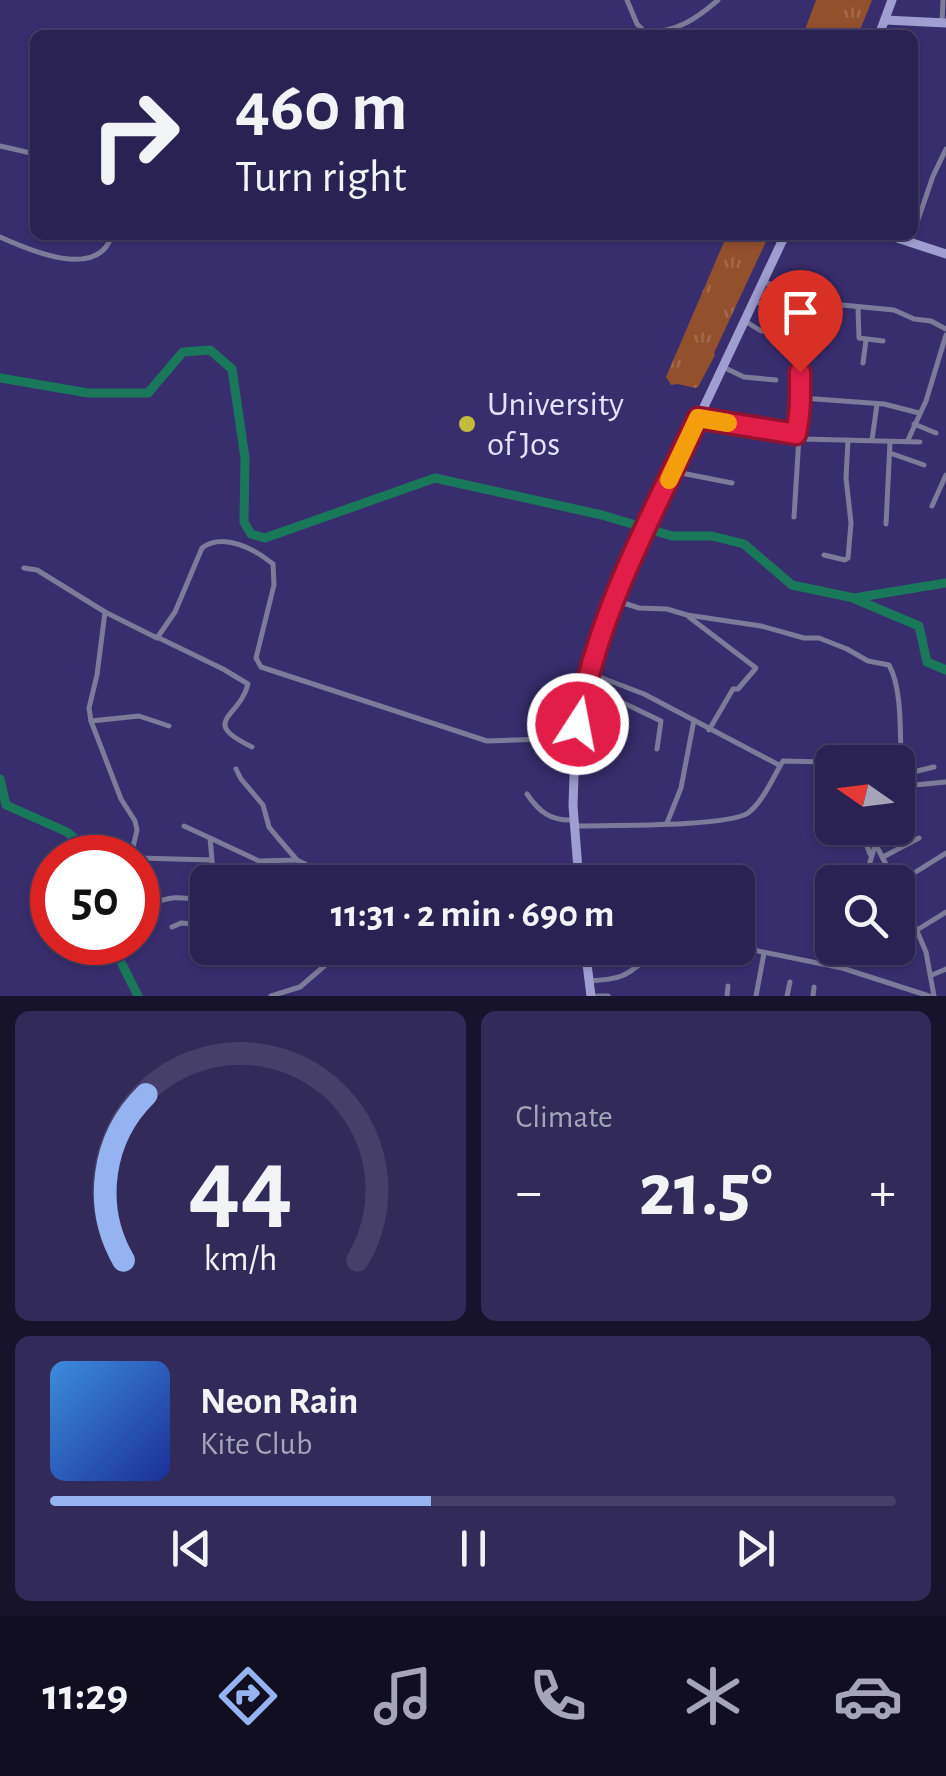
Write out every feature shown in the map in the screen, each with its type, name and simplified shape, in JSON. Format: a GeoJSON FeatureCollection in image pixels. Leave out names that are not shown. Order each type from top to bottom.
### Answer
{"type":"FeatureCollection","features":[{"type":"Feature","properties":{"kind":"main road"},"geometry":{"type":"LineString","coordinates":[[882,30],[892,0]]}},
{"type":"Feature","properties":{"kind":"main road"},"geometry":{"type":"LineString","coordinates":[[885,20],[944,22]]}},
{"type":"Feature","properties":{"kind":"main road"},"geometry":{"type":"LineString","coordinates":[[577,865],[573,738],[599,636],[650,518],[783,240]]}},
{"type":"Feature","properties":{"kind":"main road"},"geometry":{"type":"LineString","coordinates":[[902,240],[946,254]]}},
{"type":"Feature","properties":{"kind":"main road"},"geometry":{"type":"LineString","coordinates":[[588,965],[590,996]]}},
{"type":"Feature","properties":{"kind":"street"},"geometry":{"type":"LineString","coordinates":[[627,0],[643,30]]}},
{"type":"Feature","properties":{"kind":"street"},"geometry":{"type":"LineString","coordinates":[[668,30],[694,20],[718,0]]}},
{"type":"Feature","properties":{"kind":"street"},"geometry":{"type":"LineString","coordinates":[[943,0],[944,22]]}},
{"type":"Feature","properties":{"kind":"street"},"geometry":{"type":"LineString","coordinates":[[0,146],[30,153]]}},
{"type":"Feature","properties":{"kind":"street"},"geometry":{"type":"LineString","coordinates":[[918,219],[946,148]]}},
{"type":"Feature","properties":{"kind":"street"},"geometry":{"type":"LineString","coordinates":[[0,237],[54,258],[100,254],[112,240]]}},
{"type":"Feature","properties":{"kind":"street"},"geometry":{"type":"LineString","coordinates":[[763,282],[820,300],[894,310],[931,321],[946,332],[926,401],[908,441]]}},
{"type":"Feature","properties":{"kind":"street"},"geometry":{"type":"LineString","coordinates":[[754,301],[774,305],[780,311],[791,309]]}},
{"type":"Feature","properties":{"kind":"street"},"geometry":{"type":"LineString","coordinates":[[858,307],[860,339],[883,341]]}},
{"type":"Feature","properties":{"kind":"street"},"geometry":{"type":"LineString","coordinates":[[745,320],[760,331],[771,331]]}},
{"type":"Feature","properties":{"kind":"street"},"geometry":{"type":"LineString","coordinates":[[863,364],[866,340]]}},
{"type":"Feature","properties":{"kind":"street"},"geometry":{"type":"LineString","coordinates":[[794,518],[802,398],[801,348]]}},
{"type":"Feature","properties":{"kind":"street"},"geometry":{"type":"LineString","coordinates":[[723,367],[744,377],[776,380]]}},
{"type":"Feature","properties":{"kind":"street"},"geometry":{"type":"LineString","coordinates":[[936,368],[946,372]]}},
{"type":"Feature","properties":{"kind":"street"},"geometry":{"type":"LineString","coordinates":[[802,398],[877,404],[919,413]]}},
{"type":"Feature","properties":{"kind":"street"},"geometry":{"type":"LineString","coordinates":[[872,440],[877,404]]}},
{"type":"Feature","properties":{"kind":"street"},"geometry":{"type":"LineString","coordinates":[[698,418],[802,439],[920,442]]}},
{"type":"Feature","properties":{"kind":"street"},"geometry":{"type":"LineString","coordinates":[[914,424],[936,432]]}},
{"type":"Feature","properties":{"kind":"street"},"geometry":{"type":"LineString","coordinates":[[824,555],[848,558],[848,440]]}},
{"type":"Feature","properties":{"kind":"street"},"geometry":{"type":"LineString","coordinates":[[886,524],[890,442]]}},
{"type":"Feature","properties":{"kind":"street"},"geometry":{"type":"LineString","coordinates":[[890,454],[924,465]]}},
{"type":"Feature","properties":{"kind":"street"},"geometry":{"type":"LineString","coordinates":[[673,471],[732,483]]}},
{"type":"Feature","properties":{"kind":"street"},"geometry":{"type":"LineString","coordinates":[[932,506],[946,476]]}},
{"type":"Feature","properties":{"kind":"street"},"geometry":{"type":"LineString","coordinates":[[157,637],[175,612],[202,548],[218,541],[238,544],[273,564],[274,585],[256,658],[261,667],[488,741],[573,738]]}},
{"type":"Feature","properties":{"kind":"street"},"geometry":{"type":"LineString","coordinates":[[24,568],[37,570],[105,612],[223,668],[248,684],[246,693],[226,718],[225,729],[227,734],[252,747]]}},
{"type":"Feature","properties":{"kind":"street"},"geometry":{"type":"LineString","coordinates":[[613,600],[818,638],[868,662],[890,665],[897,688],[901,745]]}},
{"type":"Feature","properties":{"kind":"street"},"geometry":{"type":"LineString","coordinates":[[105,612],[91,721],[120,799],[135,821],[136,835]]}},
{"type":"Feature","properties":{"kind":"street"},"geometry":{"type":"LineString","coordinates":[[687,615],[756,668],[738,689],[732,689],[709,730]]}},
{"type":"Feature","properties":{"kind":"street"},"geometry":{"type":"LineString","coordinates":[[588,673],[644,694],[780,765]]}},
{"type":"Feature","properties":{"kind":"street"},"geometry":{"type":"LineString","coordinates":[[586,686],[661,720],[657,749]]}},
{"type":"Feature","properties":{"kind":"street"},"geometry":{"type":"LineString","coordinates":[[91,721],[139,716],[169,726]]}},
{"type":"Feature","properties":{"kind":"street"},"geometry":{"type":"LineString","coordinates":[[666,824],[681,788],[694,720]]}},
{"type":"Feature","properties":{"kind":"street"},"geometry":{"type":"LineString","coordinates":[[527,794],[547,816],[573,823],[711,821],[744,815],[758,801],[782,761],[815,762]]}},
{"type":"Feature","properties":{"kind":"street"},"geometry":{"type":"LineString","coordinates":[[915,771],[934,766]]}},
{"type":"Feature","properties":{"kind":"street"},"geometry":{"type":"LineString","coordinates":[[236,769],[263,805],[270,827],[297,860],[307,865]]}},
{"type":"Feature","properties":{"kind":"street"},"geometry":{"type":"LineString","coordinates":[[915,785],[946,782]]}},
{"type":"Feature","properties":{"kind":"street"},"geometry":{"type":"LineString","coordinates":[[184,826],[252,860],[297,860]]}},
{"type":"Feature","properties":{"kind":"street"},"geometry":{"type":"LineString","coordinates":[[210,838],[212,865]]}},
{"type":"Feature","properties":{"kind":"street"},"geometry":{"type":"LineString","coordinates":[[883,857],[918,838]]}},
{"type":"Feature","properties":{"kind":"street"},"geometry":{"type":"LineString","coordinates":[[866,845],[871,857]]}},
{"type":"Feature","properties":{"kind":"street"},"geometry":{"type":"LineString","coordinates":[[869,865],[875,845]]}},
{"type":"Feature","properties":{"kind":"street"},"geometry":{"type":"LineString","coordinates":[[876,845],[887,865]]}},
{"type":"Feature","properties":{"kind":"street"},"geometry":{"type":"LineString","coordinates":[[915,873],[946,853]]}},
{"type":"Feature","properties":{"kind":"street"},"geometry":{"type":"LineString","coordinates":[[160,859],[211,860]]}},
{"type":"Feature","properties":{"kind":"street"},"geometry":{"type":"LineString","coordinates":[[160,902],[173,897],[190,899]]}},
{"type":"Feature","properties":{"kind":"street"},"geometry":{"type":"LineString","coordinates":[[917,930],[946,912]]}},
{"type":"Feature","properties":{"kind":"street"},"geometry":{"type":"LineString","coordinates":[[172,927],[190,923]]}},
{"type":"Feature","properties":{"kind":"street"},"geometry":{"type":"LineString","coordinates":[[755,948],[844,968],[931,996],[932,975],[915,925]]}},
{"type":"Feature","properties":{"kind":"street"},"geometry":{"type":"LineString","coordinates":[[756,996],[764,952]]}},
{"type":"Feature","properties":{"kind":"street"},"geometry":{"type":"LineString","coordinates":[[271,996],[300,987],[326,965]]}},
{"type":"Feature","properties":{"kind":"street"},"geometry":{"type":"LineString","coordinates":[[590,981],[617,980],[639,965]]}},
{"type":"Feature","properties":{"kind":"street"},"geometry":{"type":"LineString","coordinates":[[932,975],[946,968]]}},
{"type":"Feature","properties":{"kind":"street"},"geometry":{"type":"LineString","coordinates":[[787,996],[790,982]]}},
{"type":"Feature","properties":{"kind":"street"},"geometry":{"type":"LineString","coordinates":[[727,996],[728,986]]}},
{"type":"Feature","properties":{"kind":"street"},"geometry":{"type":"LineString","coordinates":[[898,996],[900,986]]}},
{"type":"Feature","properties":{"kind":"street"},"geometry":{"type":"LineString","coordinates":[[813,996],[814,987]]}},
{"type":"Feature","properties":{"kind":"street"},"geometry":{"type":"LineString","coordinates":[[590,996],[608,996]]}},
{"type":"Feature","properties":{"kind":"green space"},"geometry":{"type":"Polygon","coordinates":[[[816,0],[872,0],[860,30],[805,30],[816,0]]]}},
{"type":"Feature","properties":{"kind":"green space"},"geometry":{"type":"Polygon","coordinates":[[[725,240],[767,240],[698,387],[671,385],[666,377],[725,240]]]}},
{"type":"Feature","properties":{"kind":"waterway"},"geometry":{"type":"LineString","coordinates":[[0,378],[88,393],[148,393],[183,352],[210,350],[232,369],[245,458],[244,522],[251,534],[265,538],[435,478],[602,515],[672,536],[712,536],[744,544],[792,585],[854,598],[946,583]]}},
{"type":"Feature","properties":{"kind":"waterway"},"geometry":{"type":"LineString","coordinates":[[855,599],[919,626],[927,662],[946,670]]}},
{"type":"Feature","properties":{"kind":"waterway"},"geometry":{"type":"LineString","coordinates":[[0,779],[6,805],[71,835]]}},
{"type":"Feature","properties":{"kind":"waterway"},"geometry":{"type":"LineString","coordinates":[[122,965],[138,996]]}},
{"type":"Feature","properties":{"kind":"slow traffic"},"geometry":{"type":"LineString","coordinates":[[669,480],[698,418],[728,423]]}},
{"type":"Feature","properties":{"kind":"place","name":"University of Jos"},"geometry":{"type":"Point","coordinates":[467,424]}},
{"type":"Feature","properties":{"kind":"route"},"geometry":{"type":"LineString","coordinates":[[578,724],[604,621],[698,418],[796,434],[803,401],[800,372]]}}]}
